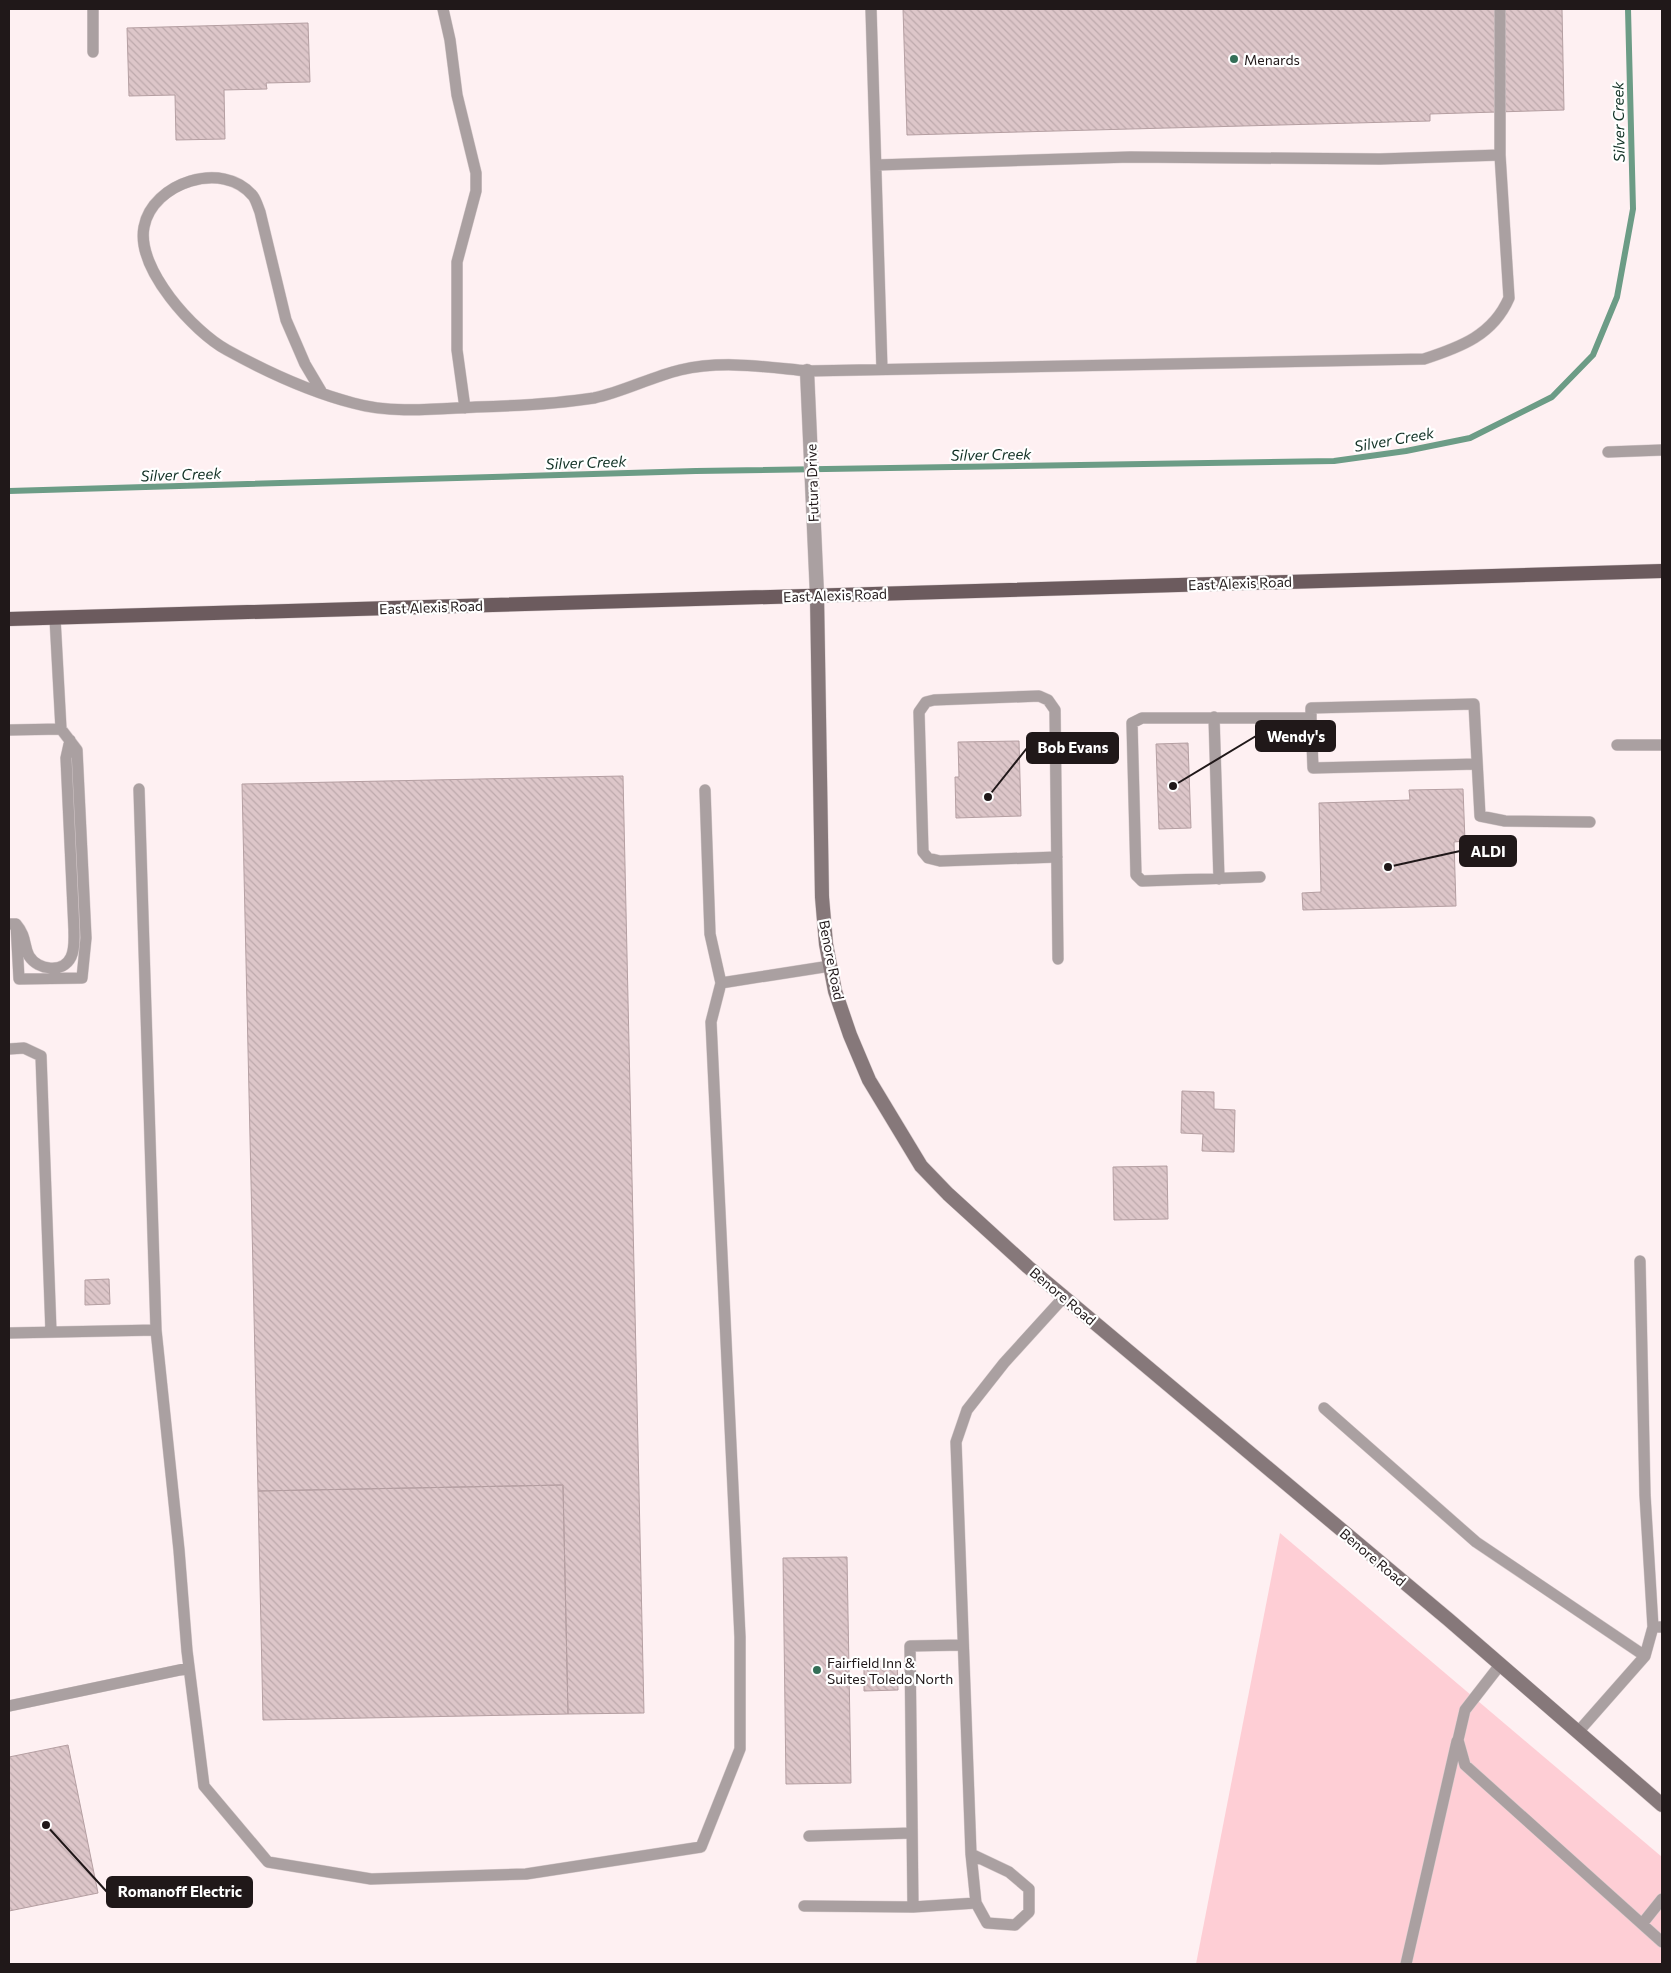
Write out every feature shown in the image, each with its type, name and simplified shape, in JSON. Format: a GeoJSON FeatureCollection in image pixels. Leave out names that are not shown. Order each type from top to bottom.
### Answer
{"type":"FeatureCollection","features":[{"type":"Feature","properties":{"kind":"main road","name":"East Alexis Road"},"geometry":{"type":"LineString","coordinates":[[9,619],[1662,571]]}},
{"type":"Feature","properties":{"kind":"main road","name":"Benore Road"},"geometry":{"type":"LineString","coordinates":[[817,595],[822,896],[830,966],[835,991],[850,1035],[869,1080],[921,1166],[985,1229],[1500,1664],[1662,1805]]}},
{"type":"Feature","properties":{"kind":"street","name":"Futura Drive"},"geometry":{"type":"LineString","coordinates":[[807,371],[817,595]]}},
{"type":"Feature","properties":{"kind":"lane"},"geometry":{"type":"LineString","coordinates":[[93,9],[93,52]]}},
{"type":"Feature","properties":{"kind":"lane"},"geometry":{"type":"LineString","coordinates":[[443,9],[450,40],[457,95],[476,173],[476,192],[457,262],[457,350],[465,408]]}},
{"type":"Feature","properties":{"kind":"lane"},"geometry":{"type":"LineString","coordinates":[[871,9],[882,370]]}},
{"type":"Feature","properties":{"kind":"lane"},"geometry":{"type":"LineString","coordinates":[[320,391],[305,364],[286,320],[260,212],[253,196],[239,185],[224,179],[204,178],[181,184],[164,195],[151,209],[144,228],[144,246],[166,293],[195,327],[225,349],[286,378],[320,391],[354,404],[405,410],[465,408],[595,398],[681,370],[736,364],[807,371],[1424,359],[1466,344],[1482,333],[1502,314],[1509,298],[1500,155],[1500,9]]}},
{"type":"Feature","properties":{"kind":"lane"},"geometry":{"type":"LineString","coordinates":[[877,165],[1130,158],[1380,159],[1500,155]]}},
{"type":"Feature","properties":{"kind":"lane"},"geometry":{"type":"LineString","coordinates":[[1608,452],[1662,450]]}},
{"type":"Feature","properties":{"kind":"lane"},"geometry":{"type":"LineString","coordinates":[[12,924],[19,979],[82,978],[86,938],[78,760],[77,750],[61,729],[55,618]]}},
{"type":"Feature","properties":{"kind":"lane"},"geometry":{"type":"LineString","coordinates":[[1057,857],[940,861],[928,858],[923,852],[918,712],[926,702],[934,700],[1039,696],[1048,700],[1055,710],[1057,857],[1058,959]]}},
{"type":"Feature","properties":{"kind":"lane"},"geometry":{"type":"LineString","coordinates":[[1477,764],[1313,768],[1312,708],[1474,704],[1480,816],[1505,821],[1590,822]]}},
{"type":"Feature","properties":{"kind":"lane"},"geometry":{"type":"LineString","coordinates":[[1214,717],[1219,879]]}},
{"type":"Feature","properties":{"kind":"lane"},"geometry":{"type":"LineString","coordinates":[[1260,877],[1142,881],[1136,875],[1132,724],[1142,718],[1311,718]]}},
{"type":"Feature","properties":{"kind":"lane"},"geometry":{"type":"LineString","coordinates":[[9,730],[61,729]]}},
{"type":"Feature","properties":{"kind":"lane"},"geometry":{"type":"LineString","coordinates":[[12,924],[24,934],[29,955],[37,965],[49,968],[62,967],[70,959],[74,948],[74,930],[66,758],[70,740]]}},
{"type":"Feature","properties":{"kind":"lane"},"geometry":{"type":"LineString","coordinates":[[1617,746],[1662,745]]}},
{"type":"Feature","properties":{"kind":"lane"},"geometry":{"type":"LineString","coordinates":[[139,789],[156,1330],[179,1550],[189,1668],[204,1786],[268,1862],[372,1879],[526,1874],[701,1846],[740,1749],[740,1637],[711,1022],[721,984],[710,934],[705,790]]}},
{"type":"Feature","properties":{"kind":"lane"},"geometry":{"type":"LineString","coordinates":[[721,984],[830,966]]}},
{"type":"Feature","properties":{"kind":"lane"},"geometry":{"type":"LineString","coordinates":[[9,1049],[24,1048],[41,1056],[51,1332]]}},
{"type":"Feature","properties":{"kind":"lane"},"geometry":{"type":"LineString","coordinates":[[1578,1732],[1645,1656],[1658,1627],[1645,1495],[1640,1261]]}},
{"type":"Feature","properties":{"kind":"lane"},"geometry":{"type":"LineString","coordinates":[[971,1854],[1009,1872],[1029,1889],[1029,1912],[1014,1925],[987,1923],[976,1903],[971,1854],[956,1442],[967,1410],[1004,1363],[1064,1297]]}},
{"type":"Feature","properties":{"kind":"lane"},"geometry":{"type":"LineString","coordinates":[[9,1333],[156,1330]]}},
{"type":"Feature","properties":{"kind":"lane"},"geometry":{"type":"LineString","coordinates":[[1324,1408],[1476,1542],[1645,1656]]}},
{"type":"Feature","properties":{"kind":"lane"},"geometry":{"type":"LineString","coordinates":[[913,1907],[910,1646],[963,1645]]}},
{"type":"Feature","properties":{"kind":"lane"},"geometry":{"type":"LineString","coordinates":[[1406,1964],[1465,1710],[1500,1664]]}},
{"type":"Feature","properties":{"kind":"lane"},"geometry":{"type":"LineString","coordinates":[[9,1706],[189,1668]]}},
{"type":"Feature","properties":{"kind":"lane"},"geometry":{"type":"LineString","coordinates":[[1458,1740],[1465,1765],[1662,1942]]}},
{"type":"Feature","properties":{"kind":"lane"},"geometry":{"type":"LineString","coordinates":[[809,1836],[912,1834]]}},
{"type":"Feature","properties":{"kind":"lane"},"geometry":{"type":"LineString","coordinates":[[1642,1924],[1662,1899]]}},
{"type":"Feature","properties":{"kind":"lane"},"geometry":{"type":"LineString","coordinates":[[804,1906],[913,1907],[976,1903]]}},
{"type":"Feature","properties":{"kind":"shaded area"},"geometry":{"type":"Polygon","coordinates":[[[1280,1533],[1662,1857],[1662,1964],[1196,1964],[1280,1533]]]}},
{"type":"Feature","properties":{"kind":"building","name":"Menards"},"geometry":{"type":"Polygon","coordinates":[[[903,9],[1562,9],[1564,110],[1430,114],[1430,121],[907,135],[903,9]]]}},
{"type":"Feature","properties":{"kind":"building"},"geometry":{"type":"Polygon","coordinates":[[[308,23],[310,82],[266,83],[267,89],[224,90],[225,139],[176,140],[175,95],[129,96],[127,28],[308,23]]]}},
{"type":"Feature","properties":{"kind":"building"},"geometry":{"type":"Polygon","coordinates":[[[1019,741],[1021,816],[956,818],[955,777],[959,777],[958,742],[1019,741]]]}},
{"type":"Feature","properties":{"kind":"building"},"geometry":{"type":"Polygon","coordinates":[[[1188,743],[1191,828],[1159,829],[1156,744],[1188,743]]]}},
{"type":"Feature","properties":{"kind":"building"},"geometry":{"type":"Polygon","coordinates":[[[623,776],[644,1713],[568,1714],[563,1485],[258,1491],[242,784],[623,776]]]}},
{"type":"Feature","properties":{"kind":"building"},"geometry":{"type":"Polygon","coordinates":[[[1463,789],[1465,841],[1454,842],[1456,906],[1303,910],[1302,893],[1321,892],[1319,803],[1410,800],[1409,790],[1463,789]]]}},
{"type":"Feature","properties":{"kind":"building"},"geometry":{"type":"Polygon","coordinates":[[[1182,1091],[1214,1092],[1214,1109],[1235,1110],[1234,1152],[1202,1151],[1203,1134],[1181,1133],[1182,1091]]]}},
{"type":"Feature","properties":{"kind":"building"},"geometry":{"type":"Polygon","coordinates":[[[1167,1166],[1168,1219],[1114,1220],[1113,1167],[1167,1166]]]}},
{"type":"Feature","properties":{"kind":"building"},"geometry":{"type":"Polygon","coordinates":[[[109,1279],[110,1304],[85,1305],[85,1280],[109,1279]]]}},
{"type":"Feature","properties":{"kind":"building"},"geometry":{"type":"Polygon","coordinates":[[[563,1485],[568,1714],[263,1720],[258,1491],[563,1485]]]}},
{"type":"Feature","properties":{"kind":"building","name":"Fairfield Inn & Suites Toledo North"},"geometry":{"type":"Polygon","coordinates":[[[847,1557],[851,1783],[786,1784],[783,1558],[847,1557]]]}},
{"type":"Feature","properties":{"kind":"building"},"geometry":{"type":"Polygon","coordinates":[[[864,1661],[897,1661],[898,1690],[864,1691],[864,1661]]]}},
{"type":"Feature","properties":{"kind":"building"},"geometry":{"type":"Polygon","coordinates":[[[68,1745],[98,1893],[9,1911],[9,1757],[68,1745]]]}},
{"type":"Feature","properties":{"kind":"waterway","name":"Silver Creek"},"geometry":{"type":"LineString","coordinates":[[9,491],[696,471],[1334,461],[1406,451],[1470,438],[1552,397],[1593,355],[1617,297],[1633,209],[1628,9]]}},
{"type":"Feature","properties":{"kind":"place","name":"Menards"},"geometry":{"type":"Point","coordinates":[1234,59]}},
{"type":"Feature","properties":{"kind":"place","name":"Wendy's"},"geometry":{"type":"Point","coordinates":[1173,786]}},
{"type":"Feature","properties":{"kind":"place","name":"Bob Evans"},"geometry":{"type":"Point","coordinates":[988,797]}},
{"type":"Feature","properties":{"kind":"place","name":"ALDI"},"geometry":{"type":"Point","coordinates":[1388,867]}},
{"type":"Feature","properties":{"kind":"place","name":"Fairfield Inn & Suites Toledo North"},"geometry":{"type":"Point","coordinates":[817,1670]}},
{"type":"Feature","properties":{"kind":"place","name":"Romanoff Electric"},"geometry":{"type":"Point","coordinates":[46,1825]}}]}
